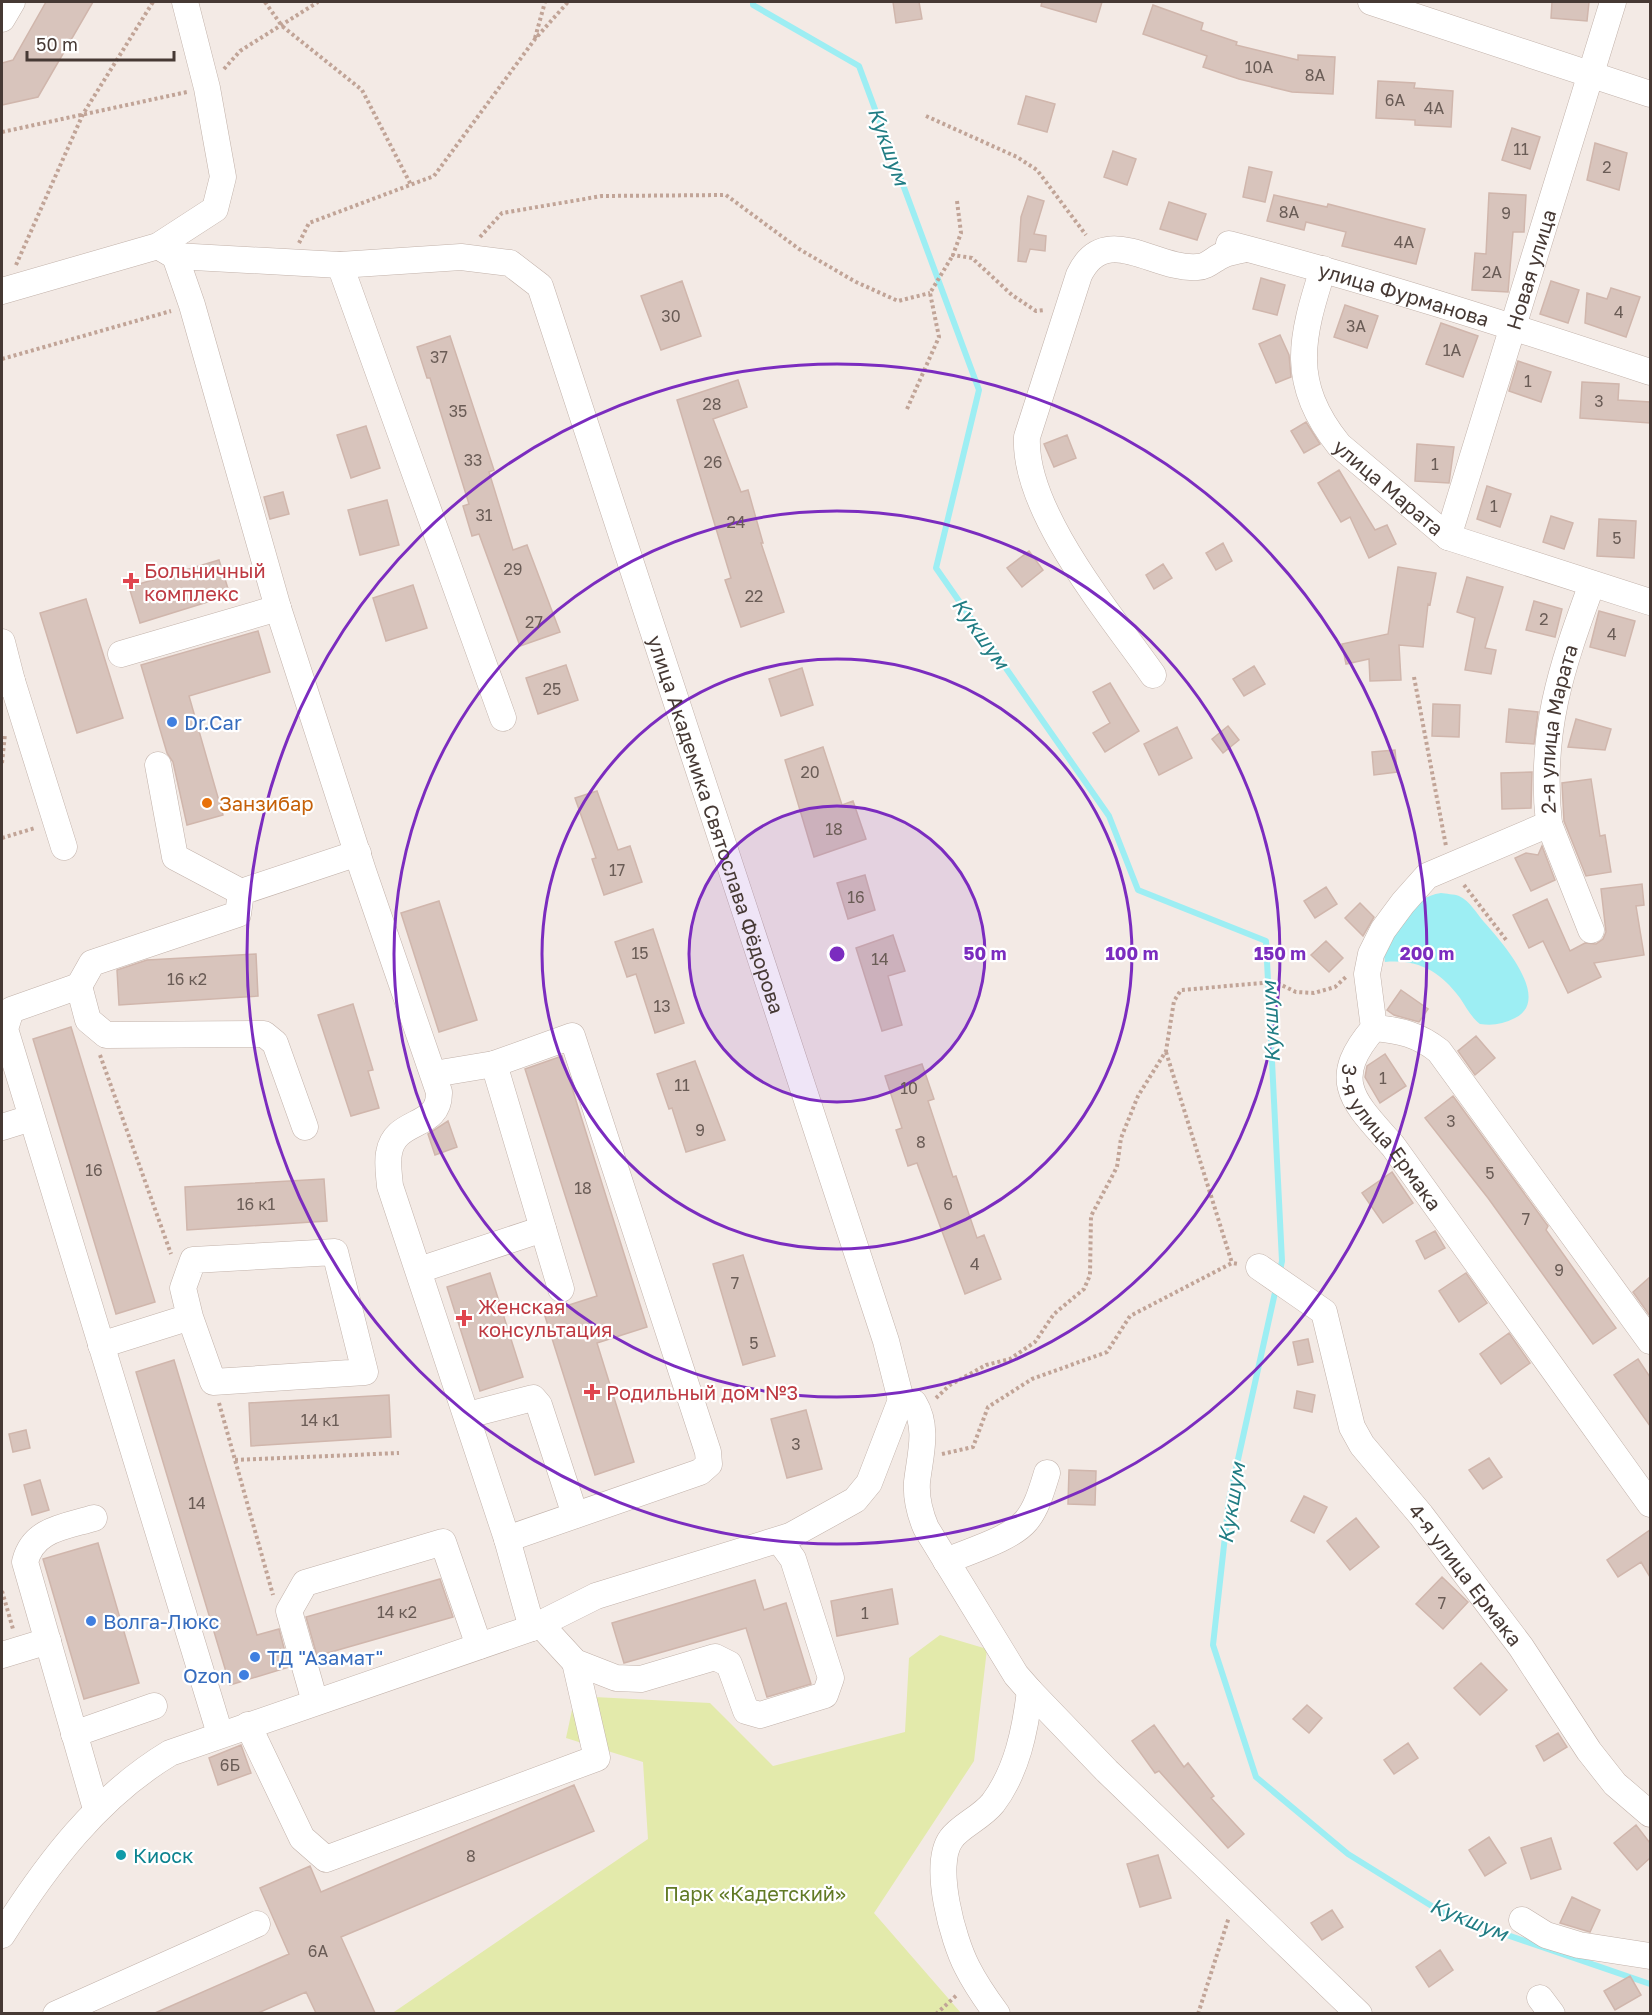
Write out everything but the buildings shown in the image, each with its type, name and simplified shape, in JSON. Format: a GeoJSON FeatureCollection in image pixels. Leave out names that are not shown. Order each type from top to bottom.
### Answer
{"type":"FeatureCollection","features":[{"type":"Feature","properties":{"kind":"street"},"geometry":{"type":"LineString","coordinates":[[2,19],[12,2]]}},
{"type":"Feature","properties":{"kind":"street"},"geometry":{"type":"LineString","coordinates":[[166,251],[215,209],[223,177],[207,88],[185,2]]}},
{"type":"Feature","properties":{"kind":"street"},"geometry":{"type":"LineString","coordinates":[[1371,2],[1650,94]]}},
{"type":"Feature","properties":{"kind":"street","name":"Новая улица"},"geometry":{"type":"LineString","coordinates":[[1448,537],[1614,2]]}},
{"type":"Feature","properties":{"kind":"street","name":"улица Фурманова"},"geometry":{"type":"LineString","coordinates":[[1096,251],[1111,248],[1176,265],[1200,268],[1224,255],[1234,246],[1323,269],[1512,326],[1650,372]]}},
{"type":"Feature","properties":{"kind":"street"},"geometry":{"type":"LineString","coordinates":[[166,251],[192,305],[278,608],[434,1074],[440,1105],[432,1116],[405,1128],[395,1137],[389,1151],[390,1186],[468,1415],[536,1626],[575,1662],[616,1678],[641,1679],[715,1657],[729,1664],[746,1711],[760,1715],[825,1695],[831,1678],[793,1559],[779,1540]]}},
{"type":"Feature","properties":{"kind":"street"},"geometry":{"type":"LineString","coordinates":[[3,291],[166,251],[340,265],[461,257]]}},
{"type":"Feature","properties":{"kind":"street"},"geometry":{"type":"LineString","coordinates":[[1096,251],[1085,262],[1052,365],[1035,405],[1027,437],[1026,458],[1033,482],[1064,549],[1153,675]]}},
{"type":"Feature","properties":{"kind":"street","name":"улица Академика Святослава Фёдорова"},"geometry":{"type":"LineString","coordinates":[[461,257],[510,263],[540,286],[886,1341],[911,1407],[921,1458],[917,1484],[920,1514],[926,1528],[1016,1675],[1030,1691],[1107,1772],[1359,2013]]}},
{"type":"Feature","properties":{"kind":"street"},"geometry":{"type":"LineString","coordinates":[[340,265],[503,718]]}},
{"type":"Feature","properties":{"kind":"street","name":"улица Марата"},"geometry":{"type":"LineString","coordinates":[[1323,269],[1307,319],[1303,357],[1306,390],[1326,429],[1339,445],[1448,537],[1650,602]]}},
{"type":"Feature","properties":{"kind":"street","name":"2-я улица Марата"},"geometry":{"type":"LineString","coordinates":[[1374,1028],[1367,974],[1371,954],[1383,930],[1427,876],[1549,824],[1545,784],[1546,744],[1568,650],[1592,584]]}},
{"type":"Feature","properties":{"kind":"street"},"geometry":{"type":"LineString","coordinates":[[121,654],[278,608]]}},
{"type":"Feature","properties":{"kind":"street"},"geometry":{"type":"LineString","coordinates":[[2,642],[7,682],[64,847]]}},
{"type":"Feature","properties":{"kind":"street"},"geometry":{"type":"LineString","coordinates":[[158,765],[175,856],[241,892],[358,852]]}},
{"type":"Feature","properties":{"kind":"street"},"geometry":{"type":"LineString","coordinates":[[1549,824],[1591,930]]}},
{"type":"Feature","properties":{"kind":"street"},"geometry":{"type":"LineString","coordinates":[[220,1734],[5,1029],[11,1010],[79,986],[92,963],[238,914],[241,892]]}},
{"type":"Feature","properties":{"kind":"street"},"geometry":{"type":"LineString","coordinates":[[79,986],[88,1020],[106,1035],[264,1034],[275,1043],[305,1127]]}},
{"type":"Feature","properties":{"kind":"street","name":"3-я улица Ермака"},"geometry":{"type":"LineString","coordinates":[[1650,1341],[1439,1052],[1422,1038],[1397,1030],[1374,1028],[1356,1049],[1350,1068],[1351,1091],[1360,1108],[1393,1146],[1650,1504]]}},
{"type":"Feature","properties":{"kind":"street"},"geometry":{"type":"LineString","coordinates":[[434,1074],[494,1064],[572,1036],[708,1452],[709,1464],[700,1472],[507,1539]]}},
{"type":"Feature","properties":{"kind":"street"},"geometry":{"type":"LineString","coordinates":[[494,1064],[561,1289]]}},
{"type":"Feature","properties":{"kind":"street"},"geometry":{"type":"LineString","coordinates":[[2,1127],[31,1118]]}},
{"type":"Feature","properties":{"kind":"street"},"geometry":{"type":"LineString","coordinates":[[419,1270],[543,1229]]}},
{"type":"Feature","properties":{"kind":"street"},"geometry":{"type":"LineString","coordinates":[[335,1252],[365,1372],[213,1382],[190,1317],[183,1287],[193,1260],[335,1252]]}},
{"type":"Feature","properties":{"kind":"street","name":"4-я улица Ермака"},"geometry":{"type":"LineString","coordinates":[[1259,1267],[1324,1312],[1352,1427],[1362,1445],[1421,1515],[1521,1647],[1589,1751],[1615,1784],[1650,1814]]}},
{"type":"Feature","properties":{"kind":"street"},"geometry":{"type":"LineString","coordinates":[[101,1345],[190,1317]]}},
{"type":"Feature","properties":{"kind":"street"},"geometry":{"type":"LineString","coordinates":[[468,1415],[533,1398],[539,1405],[575,1515]]}},
{"type":"Feature","properties":{"kind":"street"},"geometry":{"type":"LineString","coordinates":[[2,1935],[39,1877],[96,1809],[151,1764],[170,1753],[220,1734],[536,1626],[596,1596],[779,1540],[855,1500],[869,1483],[911,1407]]}},
{"type":"Feature","properties":{"kind":"street"},"geometry":{"type":"LineString","coordinates":[[946,1561],[1010,1534],[1026,1521],[1039,1499],[1047,1473]]}},
{"type":"Feature","properties":{"kind":"street"},"geometry":{"type":"LineString","coordinates":[[94,1518],[41,1535],[29,1546],[25,1562],[96,1809]]}},
{"type":"Feature","properties":{"kind":"street"},"geometry":{"type":"LineString","coordinates":[[315,1702],[289,1611],[305,1583],[443,1542],[478,1646]]}},
{"type":"Feature","properties":{"kind":"street"},"geometry":{"type":"LineString","coordinates":[[10,1652],[48,1641]]}},
{"type":"Feature","properties":{"kind":"street"},"geometry":{"type":"LineString","coordinates":[[248,1725],[302,1838],[326,1859],[597,1758],[575,1662]]}},
{"type":"Feature","properties":{"kind":"street"},"geometry":{"type":"LineString","coordinates":[[997,2013],[967,1967],[952,1927],[943,1871],[945,1851],[951,1838],[975,1821],[993,1803],[1011,1771],[1025,1731],[1030,1691]]}},
{"type":"Feature","properties":{"kind":"street"},"geometry":{"type":"LineString","coordinates":[[74,1734],[154,1706]]}},
{"type":"Feature","properties":{"kind":"street"},"geometry":{"type":"LineString","coordinates":[[1522,1920],[1546,1935],[1579,1945],[1650,1956]]}},
{"type":"Feature","properties":{"kind":"street"},"geometry":{"type":"LineString","coordinates":[[56,2013],[257,1924]]}},
{"type":"Feature","properties":{"kind":"path"},"geometry":{"type":"LineString","coordinates":[[3,291],[83,114],[153,2]]}},
{"type":"Feature","properties":{"kind":"path"},"geometry":{"type":"LineString","coordinates":[[265,2],[282,26],[362,90],[411,185]]}},
{"type":"Feature","properties":{"kind":"path"},"geometry":{"type":"LineString","coordinates":[[2,132],[207,88],[240,51],[318,2]]}},
{"type":"Feature","properties":{"kind":"path"},"geometry":{"type":"LineString","coordinates":[[535,39],[544,2]]}},
{"type":"Feature","properties":{"kind":"path"},"geometry":{"type":"LineString","coordinates":[[288,262],[309,223],[434,176],[535,39],[568,2]]}},
{"type":"Feature","properties":{"kind":"path"},"geometry":{"type":"LineString","coordinates":[[926,116],[1017,157],[1036,170],[1075,218],[1096,251]]}},
{"type":"Feature","properties":{"kind":"path"},"geometry":{"type":"LineString","coordinates":[[461,257],[502,213],[603,196],[726,195],[799,249],[856,282],[898,300],[930,293]]}},
{"type":"Feature","properties":{"kind":"path"},"geometry":{"type":"LineString","coordinates":[[907,409],[939,337],[930,293],[953,255],[961,234],[957,201]]}},
{"type":"Feature","properties":{"kind":"path"},"geometry":{"type":"LineString","coordinates":[[953,255],[972,258],[1012,295],[1036,311],[1056,308],[1074,291]]}},
{"type":"Feature","properties":{"kind":"path"},"geometry":{"type":"LineString","coordinates":[[2,359],[192,305]]}},
{"type":"Feature","properties":{"kind":"path"},"geometry":{"type":"LineString","coordinates":[[1414,677],[1449,866],[1507,941]]}},
{"type":"Feature","properties":{"kind":"path"},"geometry":{"type":"LineString","coordinates":[[2,838],[56,822]]}},
{"type":"Feature","properties":{"kind":"path"},"geometry":{"type":"LineString","coordinates":[[911,1407],[986,1365],[1010,1359],[1035,1342],[1054,1314],[1084,1289],[1090,1275],[1091,1216],[1117,1167],[1121,1138],[1138,1096],[1166,1051],[1174,1001],[1181,990],[1275,982],[1296,992],[1314,993],[1335,987],[1371,954]]}},
{"type":"Feature","properties":{"kind":"path"},"geometry":{"type":"LineString","coordinates":[[1166,1051],[1232,1263]]}},
{"type":"Feature","properties":{"kind":"path"},"geometry":{"type":"LineString","coordinates":[[100,1053],[183,1287]]}},
{"type":"Feature","properties":{"kind":"path"},"geometry":{"type":"LineString","coordinates":[[921,1458],[973,1447],[988,1407],[1032,1379],[1107,1352],[1130,1316],[1232,1263],[1259,1267]]}},
{"type":"Feature","properties":{"kind":"path"},"geometry":{"type":"LineString","coordinates":[[213,1382],[276,1608],[289,1611]]}},
{"type":"Feature","properties":{"kind":"path"},"geometry":{"type":"LineString","coordinates":[[235,1460],[399,1453]]}},
{"type":"Feature","properties":{"kind":"path"},"geometry":{"type":"LineString","coordinates":[[2,1591],[10,1652]]}},
{"type":"Feature","properties":{"kind":"path"},"geometry":{"type":"LineString","coordinates":[[1198,2013],[1236,1895]]}},
{"type":"Feature","properties":{"kind":"path"},"geometry":{"type":"LineString","coordinates":[[936,2013],[975,1979]]}},
{"type":"Feature","properties":{"kind":"green space","name":"Парк «Кадетский»"},"geometry":{"type":"Polygon","coordinates":[[[940,1635],[987,1649],[974,1761],[874,1913],[961,2013],[391,2014],[648,1839],[643,1762],[566,1738],[575,1696],[710,1703],[773,1766],[905,1732],[909,1658],[940,1635]]]}},
{"type":"Feature","properties":{"kind":"water"},"geometry":{"type":"Polygon","coordinates":[[[1441,893],[1457,895],[1467,901],[1501,942],[1520,970],[1529,998],[1525,1009],[1515,1018],[1498,1024],[1480,1024],[1460,998],[1436,974],[1418,965],[1385,962],[1383,950],[1407,914],[1422,900],[1441,893]]]}},
{"type":"Feature","properties":{"kind":"waterway","name":"Кукшум"},"geometry":{"type":"LineString","coordinates":[[753,2],[753,5],[859,66],[979,390],[936,568],[1109,816],[1138,890],[1266,941],[1282,1261],[1279,1275]]}},
{"type":"Feature","properties":{"kind":"waterway","name":"Кукшум"},"geometry":{"type":"LineString","coordinates":[[1276,1288],[1229,1500],[1213,1645],[1256,1777],[1348,1854],[1443,1913],[1650,1984]]}},
{"type":"Feature","properties":{"kind":"place","name":"Больничный комплекс"},"geometry":{"type":"Point","coordinates":[131,581]}},
{"type":"Feature","properties":{"kind":"place","name":"Dr.Car"},"geometry":{"type":"Point","coordinates":[172,722]}},
{"type":"Feature","properties":{"kind":"place","name":"Занзибар"},"geometry":{"type":"Point","coordinates":[207,803]}},
{"type":"Feature","properties":{"kind":"place","name":"Женская консультация"},"geometry":{"type":"Point","coordinates":[464,1318]}},
{"type":"Feature","properties":{"kind":"place","name":"Родильный дом №3"},"geometry":{"type":"Point","coordinates":[592,1392]}},
{"type":"Feature","properties":{"kind":"place","name":"Волга-Люкс"},"geometry":{"type":"Point","coordinates":[91,1621]}},
{"type":"Feature","properties":{"kind":"place","name":"ТД \"Азамат\""},"geometry":{"type":"Point","coordinates":[255,1657]}},
{"type":"Feature","properties":{"kind":"place","name":"Ozon"},"geometry":{"type":"Point","coordinates":[244,1675]}},
{"type":"Feature","properties":{"kind":"place","name":"Киоск"},"geometry":{"type":"Point","coordinates":[121,1855]}}]}
